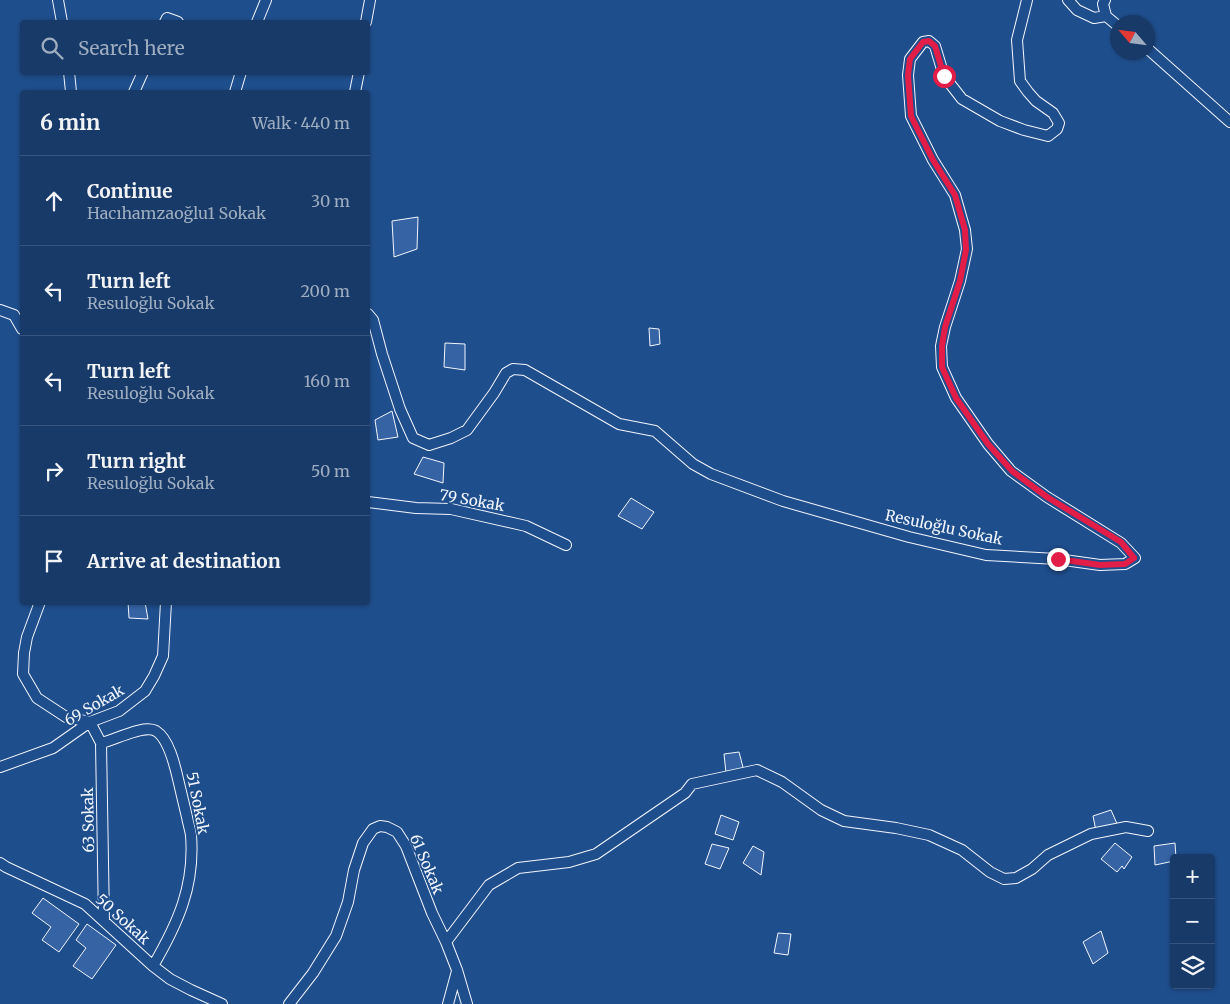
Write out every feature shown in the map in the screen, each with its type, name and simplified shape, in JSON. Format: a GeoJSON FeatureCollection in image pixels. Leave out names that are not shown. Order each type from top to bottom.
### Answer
{"type":"FeatureCollection","features":[{"type":"Feature","properties":{"kind":"street"},"geometry":{"type":"LineString","coordinates":[[58,0],[62,20]]}},
{"type":"Feature","properties":{"kind":"street"},"geometry":{"type":"LineString","coordinates":[[259,20],[266,0]]}},
{"type":"Feature","properties":{"kind":"street"},"geometry":{"type":"LineString","coordinates":[[366,20],[370,0]]}},
{"type":"Feature","properties":{"kind":"street","name":"Resuloğlu Sokak"},"geometry":{"type":"LineString","coordinates":[[370,316],[373,320],[400,409],[413,438],[429,445],[452,438],[466,430],[494,394],[506,373],[513,369],[526,370],[619,424],[655,431],[692,464],[711,474],[783,500],[909,537],[986,555],[1058,559],[1100,565],[1125,564],[1134,558],[1121,542],[1047,497],[1012,471],[988,444],[956,398],[942,367],[942,346],[945,327],[960,281],[966,250],[965,230],[955,195],[933,160],[911,116],[908,75],[910,59],[923,42],[929,41],[935,46],[944,76],[962,99],[1000,121],[1048,136],[1057,129],[1059,123],[1052,113],[1028,92],[1020,81],[1017,40],[1027,0]]}},
{"type":"Feature","properties":{"kind":"street"},"geometry":{"type":"LineString","coordinates":[[1068,0],[1077,10],[1094,18],[1106,16]]}},
{"type":"Feature","properties":{"kind":"street"},"geometry":{"type":"LineString","coordinates":[[1105,0],[1103,4],[1106,16],[1110,19]]}},
{"type":"Feature","properties":{"kind":"street"},"geometry":{"type":"LineString","coordinates":[[1155,55],[1230,122]]}},
{"type":"Feature","properties":{"kind":"street"},"geometry":{"type":"LineString","coordinates":[[69,75],[71,90]]}},
{"type":"Feature","properties":{"kind":"street"},"geometry":{"type":"LineString","coordinates":[[135,90],[142,75]]}},
{"type":"Feature","properties":{"kind":"street"},"geometry":{"type":"LineString","coordinates":[[236,90],[240,75]]}},
{"type":"Feature","properties":{"kind":"street"},"geometry":{"type":"LineString","coordinates":[[356,90],[358,75]]}},
{"type":"Feature","properties":{"kind":"street"},"geometry":{"type":"LineString","coordinates":[[0,310],[14,316],[20,326]]}},
{"type":"Feature","properties":{"kind":"street","name":"79 Sokak"},"geometry":{"type":"LineString","coordinates":[[370,502],[416,508],[451,508],[526,526],[566,545]]}},
{"type":"Feature","properties":{"kind":"street"},"geometry":{"type":"LineString","coordinates":[[39,605],[27,637],[23,674],[37,698],[66,717],[90,722]]}},
{"type":"Feature","properties":{"kind":"street","name":"69 Sokak"},"geometry":{"type":"LineString","coordinates":[[0,767],[54,748],[90,722],[119,711],[145,691],[163,656],[166,605]]}},
{"type":"Feature","properties":{"kind":"street","name":"63 Sokak"},"geometry":{"type":"LineString","coordinates":[[90,722],[101,743],[104,921]]}},
{"type":"Feature","properties":{"kind":"street","name":"51 Sokak"},"geometry":{"type":"LineString","coordinates":[[101,743],[143,729],[156,731],[163,738],[174,758],[191,834],[191,874],[184,902],[168,939],[153,966]]}},
{"type":"Feature","properties":{"kind":"street"},"geometry":{"type":"LineString","coordinates":[[446,942],[488,885],[518,868],[569,862],[596,854],[685,793],[692,784],[757,770],[782,782],[821,810],[844,821],[930,835],[962,850],[990,872],[1004,879],[1016,878],[1048,855],[1091,834],[1126,827],[1148,831]]}},
{"type":"Feature","properties":{"kind":"street","name":"61 Sokak"},"geometry":{"type":"LineString","coordinates":[[289,1004],[313,973],[336,936],[348,902],[354,870],[363,843],[373,829],[380,826],[397,832],[406,846],[457,970],[467,1004]]}},
{"type":"Feature","properties":{"kind":"street","name":"50 Sokak"},"geometry":{"type":"LineString","coordinates":[[0,863],[86,904],[153,966],[170,979],[222,1004]]}},
{"type":"Feature","properties":{"kind":"street"},"geometry":{"type":"LineString","coordinates":[[448,1004],[457,970]]}},
{"type":"Feature","properties":{"kind":"building"},"geometry":{"type":"Polygon","coordinates":[[[418,217],[417,249],[394,257],[392,221],[418,217]]]}},
{"type":"Feature","properties":{"kind":"building"},"geometry":{"type":"Polygon","coordinates":[[[649,328],[659,329],[660,344],[650,346],[649,328]]]}},
{"type":"Feature","properties":{"kind":"building"},"geometry":{"type":"Polygon","coordinates":[[[445,343],[465,344],[465,370],[444,367],[445,343]]]}},
{"type":"Feature","properties":{"kind":"building"},"geometry":{"type":"Polygon","coordinates":[[[392,411],[398,437],[378,440],[375,420],[392,411]]]}},
{"type":"Feature","properties":{"kind":"building"},"geometry":{"type":"Polygon","coordinates":[[[423,457],[444,463],[443,483],[414,474],[423,457]]]}},
{"type":"Feature","properties":{"kind":"building"},"geometry":{"type":"Polygon","coordinates":[[[631,498],[654,512],[642,529],[618,516],[631,498]]]}},
{"type":"Feature","properties":{"kind":"building"},"geometry":{"type":"Polygon","coordinates":[[[128,605],[146,605],[148,619],[129,618],[128,605]]]}},
{"type":"Feature","properties":{"kind":"building"},"geometry":{"type":"Polygon","coordinates":[[[739,752],[744,771],[726,773],[724,754],[739,752]]]}},
{"type":"Feature","properties":{"kind":"building"},"geometry":{"type":"Polygon","coordinates":[[[1111,810],[1118,826],[1096,831],[1093,816],[1111,810]]]}},
{"type":"Feature","properties":{"kind":"building"},"geometry":{"type":"Polygon","coordinates":[[[721,815],[739,822],[733,840],[715,834],[721,815]]]}},
{"type":"Feature","properties":{"kind":"building"},"geometry":{"type":"Polygon","coordinates":[[[1115,843],[1132,857],[1124,869],[1122,866],[1117,872],[1101,859],[1115,843]]]}},
{"type":"Feature","properties":{"kind":"building"},"geometry":{"type":"Polygon","coordinates":[[[1175,843],[1176,854],[1170,854],[1170,862],[1155,865],[1154,846],[1175,843]]]}},
{"type":"Feature","properties":{"kind":"building"},"geometry":{"type":"Polygon","coordinates":[[[712,844],[729,848],[720,869],[705,864],[712,844]]]}},
{"type":"Feature","properties":{"kind":"building"},"geometry":{"type":"Polygon","coordinates":[[[753,846],[764,852],[761,875],[743,863],[753,846]]]}},
{"type":"Feature","properties":{"kind":"building"},"geometry":{"type":"Polygon","coordinates":[[[43,898],[79,924],[59,952],[42,940],[51,927],[32,913],[43,898]]]}},
{"type":"Feature","properties":{"kind":"building"},"geometry":{"type":"Polygon","coordinates":[[[87,924],[116,945],[92,979],[73,966],[86,948],[76,940],[87,924]]]}},
{"type":"Feature","properties":{"kind":"building"},"geometry":{"type":"Polygon","coordinates":[[[1101,931],[1108,953],[1093,964],[1083,942],[1101,931]]]}},
{"type":"Feature","properties":{"kind":"building"},"geometry":{"type":"Polygon","coordinates":[[[778,933],[791,934],[788,955],[774,953],[778,933]]]}},
{"type":"Feature","properties":{"kind":"route"},"geometry":{"type":"LineString","coordinates":[[944,76],[935,46],[929,41],[923,42],[910,59],[908,75],[911,116],[933,160],[955,195],[965,230],[966,250],[960,281],[945,327],[942,346],[942,367],[956,398],[988,444],[1012,471],[1047,497],[1121,542],[1134,558],[1125,564],[1100,565],[1058,559]]}}]}
